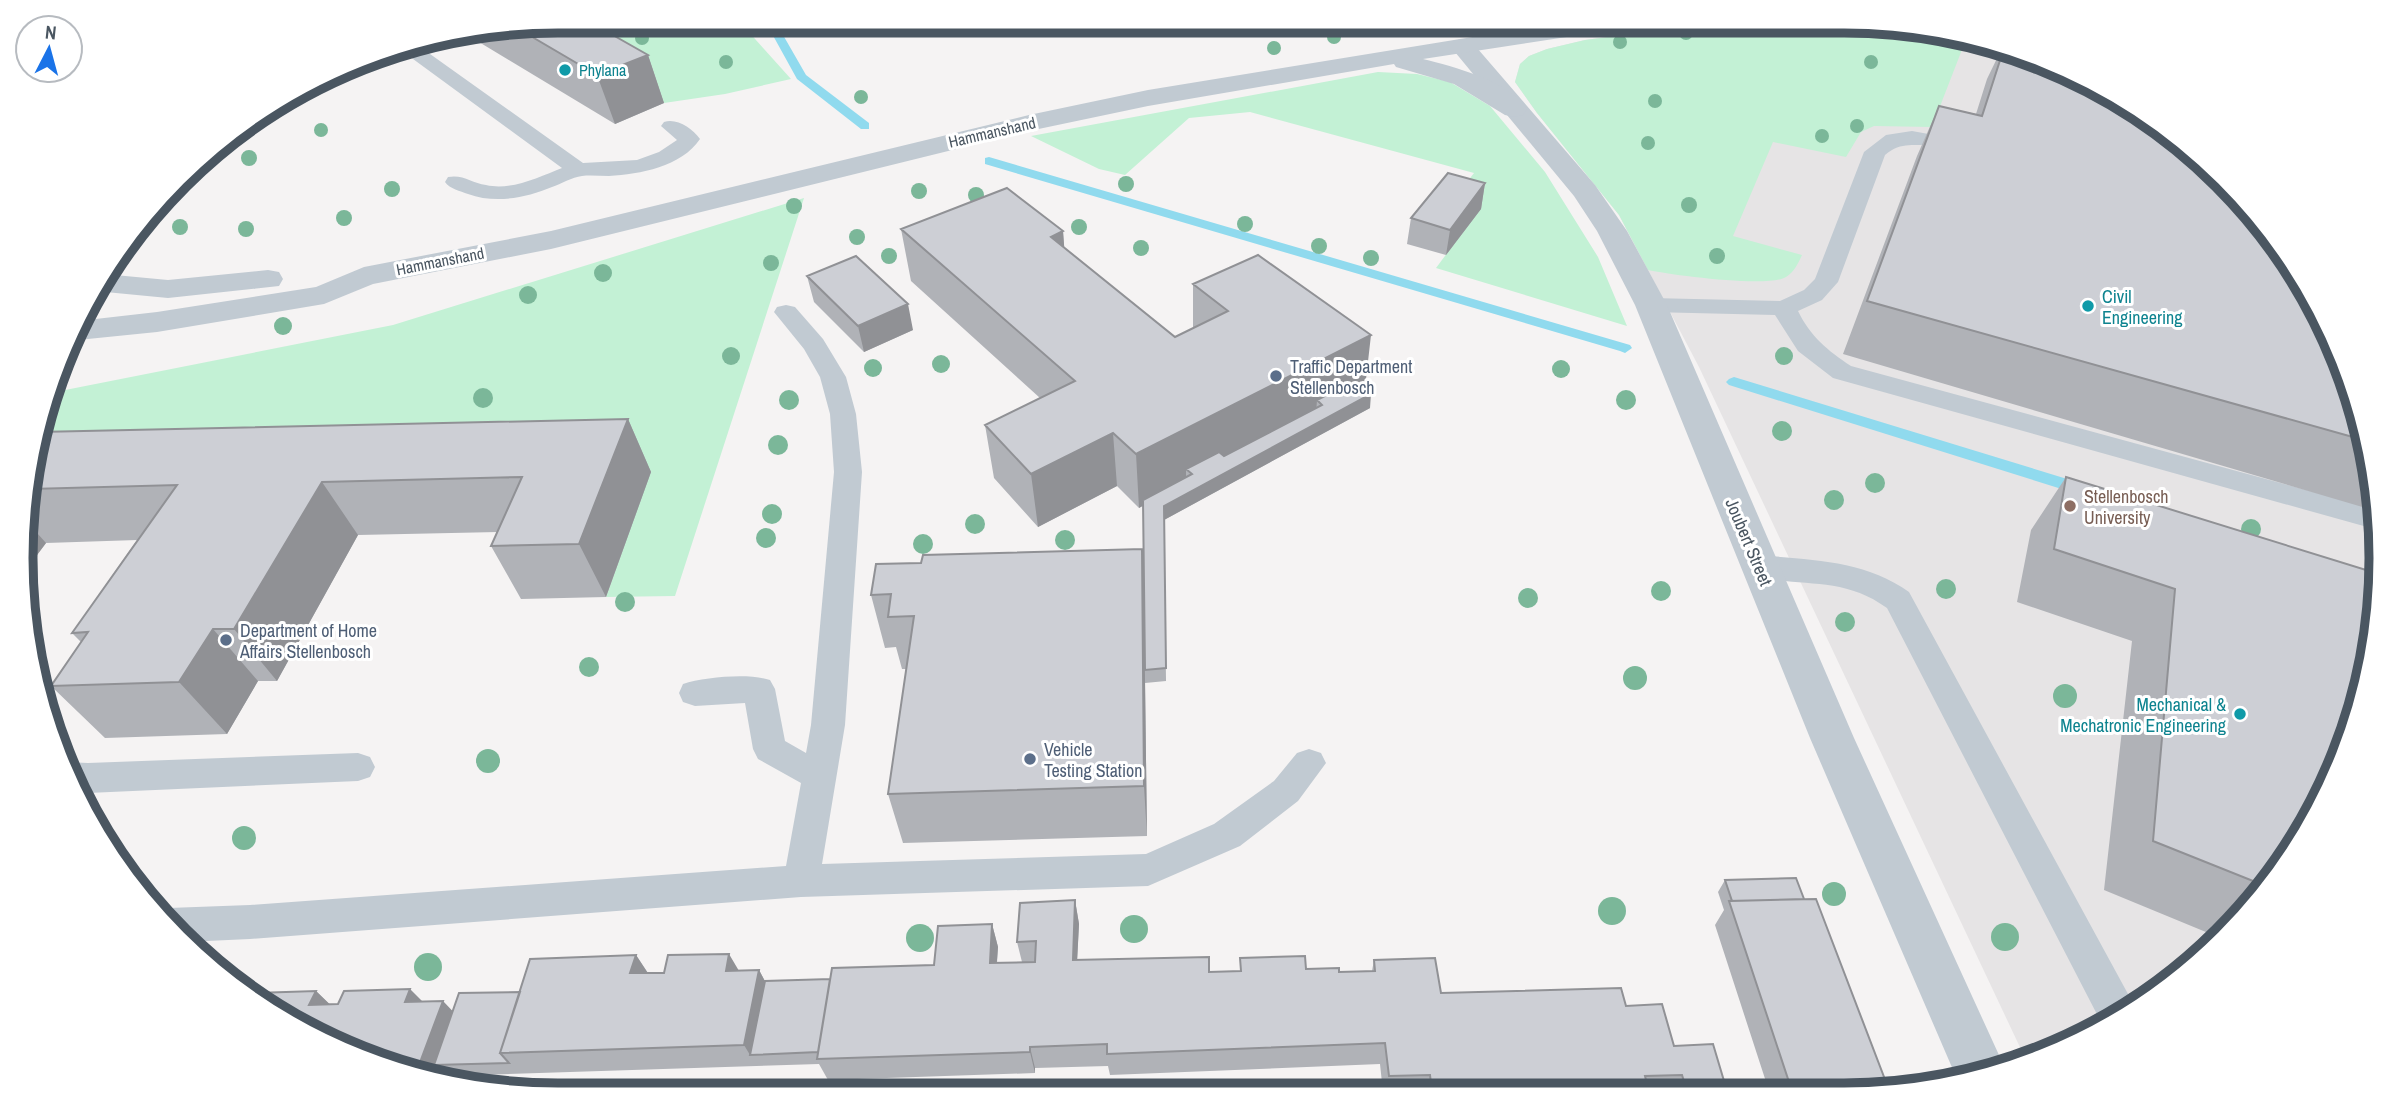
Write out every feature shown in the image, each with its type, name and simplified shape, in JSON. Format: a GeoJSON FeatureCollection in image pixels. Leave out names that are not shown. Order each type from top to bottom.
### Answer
{"type":"FeatureCollection","features":[{"type":"Feature","properties":{"kind":"street","name":"Hammanshand"},"geometry":{"type":"LineString","coordinates":[[85,330],[157,322],[324,295],[364,276],[551,240],[1028,123],[1148,98],[1547,33]]}},
{"type":"Feature","properties":{"kind":"street","name":"Joubert Street"},"geometry":{"type":"LineString","coordinates":[[1462,46],[1585,191],[1612,231],[1651,305],[1832,738],[1978,1066]]}},
{"type":"Feature","properties":{"kind":"street"},"geometry":{"type":"LineString","coordinates":[[1386,58],[1460,75],[1488,90],[1514,109]]}},
{"type":"Feature","properties":{"kind":"street","name":"Hammanshand"},"geometry":{"type":"LineString","coordinates":[[111,284],[168,289],[240,284],[317,271],[364,276]]}},
{"type":"Feature","properties":{"kind":"lane"},"geometry":{"type":"LineString","coordinates":[[416,53],[578,169]]}},
{"type":"Feature","properties":{"kind":"lane"},"geometry":{"type":"LineString","coordinates":[[456,182],[486,193],[528,189],[578,169],[609,172],[649,162],[680,150],[690,139],[671,126]]}},
{"type":"Feature","properties":{"kind":"lane"},"geometry":{"type":"LineString","coordinates":[[1651,305],[1784,308],[1813,295],[1826,282],[1875,152],[1884,142],[1898,137],[1927,139]]}},
{"type":"Feature","properties":{"kind":"lane"},"geometry":{"type":"LineString","coordinates":[[1784,308],[1793,330],[1806,346],[1842,372],[2367,517]]}},
{"type":"Feature","properties":{"kind":"lane"},"geometry":{"type":"LineString","coordinates":[[786,312],[814,345],[833,377],[843,414],[848,472],[828,725],[801,881]]}},
{"type":"Feature","properties":{"kind":"lane"},"geometry":{"type":"LineString","coordinates":[[1759,566],[1846,576],[1888,590],[1898,600],[2114,1007]]}},
{"type":"Feature","properties":{"kind":"lane"},"geometry":{"type":"LineString","coordinates":[[695,693],[759,689],[770,749],[820,776]]}},
{"type":"Feature","properties":{"kind":"lane"},"geometry":{"type":"LineString","coordinates":[[183,924],[250,922],[801,881],[1149,870],[1227,835],[1286,791],[1308,763]]}},
{"type":"Feature","properties":{"kind":"lane"},"geometry":{"type":"LineString","coordinates":[[81,777],[358,767]]}},
{"type":"Feature","properties":{"kind":"shaded area","name":"Stellenbosch University"},"geometry":{"type":"Polygon","coordinates":[[[1637,33],[1878,34],[1946,43],[1980,51],[2067,83],[2354,433],[2368,524],[2368,592],[2364,626],[2359,660],[2341,727],[2306,806],[2280,850],[2239,904],[2215,929],[2190,953],[2136,994],[2076,1029],[2022,1052],[1699,367],[1619,215],[1515,82],[1520,64],[1529,56],[1585,40],[1637,33]]]}},
{"type":"Feature","properties":{"kind":"green space"},"geometry":{"type":"Polygon","coordinates":[[[543,33],[750,33],[791,79],[725,94],[664,103],[543,33]]]}},
{"type":"Feature","properties":{"kind":"green space"},"geometry":{"type":"Polygon","coordinates":[[[1637,33],[1844,33],[1912,38],[1963,47],[1932,127],[1874,126],[1861,132],[1846,157],[1773,142],[1733,236],[1802,255],[1786,277],[1761,281],[1719,280],[1648,270],[1619,215],[1515,82],[1520,64],[1529,56],[1585,40],[1637,33]]]}},
{"type":"Feature","properties":{"kind":"green space"},"geometry":{"type":"Polygon","coordinates":[[[1378,72],[1417,74],[1450,82],[1490,106],[1545,172],[1598,257],[1627,326],[1436,268],[1480,209],[1453,200],[1474,173],[1250,112],[1189,118],[1125,175],[1099,169],[1031,136],[1378,72]]]}},
{"type":"Feature","properties":{"kind":"green space"},"geometry":{"type":"Polygon","coordinates":[[[804,198],[675,596],[606,597],[650,472],[38,487],[43,456],[60,391],[393,325],[804,198]]]}},
{"type":"Feature","properties":{"kind":"building"},"geometry":{"type":"Polygon","coordinates":[[[609,33],[648,55],[597,75],[527,34],[609,33]]]}},
{"type":"Feature","properties":{"kind":"building","name":"Civil Engineering"},"geometry":{"type":"Polygon","coordinates":[[[2001,57],[2076,87],[2136,122],[2190,163],[2239,212],[2280,266],[2298,296],[2329,357],[2355,438],[1867,301],[1939,106],[1982,116],[2001,57]]]}},
{"type":"Feature","properties":{"kind":"building"},"geometry":{"type":"Polygon","coordinates":[[[1448,173],[1485,183],[1450,230],[1411,218],[1448,173]]]}},
{"type":"Feature","properties":{"kind":"building"},"geometry":{"type":"Polygon","coordinates":[[[1007,188],[1063,231],[1051,237],[1175,337],[1228,311],[1193,284],[1258,255],[1371,335],[1136,454],[1113,433],[1031,474],[985,425],[1075,381],[901,229],[1007,188]]]}},
{"type":"Feature","properties":{"kind":"building"},"geometry":{"type":"Polygon","coordinates":[[[856,256],[908,304],[858,326],[807,276],[856,256]]]}},
{"type":"Feature","properties":{"kind":"building"},"geometry":{"type":"Polygon","coordinates":[[[1359,386],[1371,394],[1164,506],[1166,668],[1145,670],[1143,500],[1192,474],[1186,469],[1219,452],[1224,456],[1322,405],[1317,400],[1340,388],[1347,392],[1359,386]]]}},
{"type":"Feature","properties":{"kind":"building"},"geometry":{"type":"Polygon","coordinates":[[[628,419],[579,544],[491,546],[522,477],[322,482],[234,629],[213,629],[179,682],[51,686],[88,632],[72,633],[177,485],[38,489],[49,432],[628,419]]]}},
{"type":"Feature","properties":{"kind":"building"},"geometry":{"type":"Polygon","coordinates":[[[2066,477],[2369,571],[2359,660],[2341,727],[2315,790],[2280,850],[2256,882],[2153,841],[2175,589],[2054,549],[2066,477]]]}},
{"type":"Feature","properties":{"kind":"building","name":"Vehicle Testing Station"},"geometry":{"type":"Polygon","coordinates":[[[1142,549],[1144,786],[888,794],[914,616],[888,617],[891,594],[871,595],[876,564],[921,563],[923,555],[1142,549]]]}},
{"type":"Feature","properties":{"kind":"building"},"geometry":{"type":"Polygon","coordinates":[[[1796,878],[1804,899],[1732,901],[1725,880],[1796,878]]]}},
{"type":"Feature","properties":{"kind":"building"},"geometry":{"type":"Polygon","coordinates":[[[1816,899],[1886,1081],[1789,1083],[1729,901],[1816,899]]]}},
{"type":"Feature","properties":{"kind":"building"},"geometry":{"type":"Polygon","coordinates":[[[1075,900],[1073,960],[1209,957],[1209,972],[1241,971],[1240,958],[1305,956],[1306,969],[1339,968],[1339,972],[1375,971],[1374,960],[1435,958],[1441,993],[1621,988],[1626,1006],[1662,1004],[1674,1046],[1713,1044],[1725,1083],[1684,1083],[1682,1075],[1645,1076],[1647,1083],[1431,1083],[1430,1075],[1389,1076],[1385,1043],[1107,1054],[1107,1044],[1030,1047],[1030,1052],[817,1059],[832,968],[934,965],[938,926],[992,924],[990,963],[1035,962],[1036,941],[1017,942],[1020,903],[1075,900]]]}},
{"type":"Feature","properties":{"kind":"building"},"geometry":{"type":"Polygon","coordinates":[[[729,954],[726,971],[759,970],[744,1045],[500,1053],[530,959],[636,955],[630,973],[664,973],[668,955],[729,954]]]}},
{"type":"Feature","properties":{"kind":"building"},"geometry":{"type":"Polygon","coordinates":[[[830,979],[818,1052],[750,1055],[765,981],[830,979]]]}},
{"type":"Feature","properties":{"kind":"building"},"geometry":{"type":"Polygon","coordinates":[[[410,989],[405,1002],[443,1001],[419,1064],[357,1043],[326,1029],[264,993],[316,991],[309,1005],[338,1004],[344,991],[410,989]]]}},
{"type":"Feature","properties":{"kind":"building"},"geometry":{"type":"Polygon","coordinates":[[[520,992],[500,1053],[509,1063],[434,1065],[459,993],[520,992]]]}},
{"type":"Feature","properties":{"kind":"waterway"},"geometry":{"type":"LineString","coordinates":[[777,33],[801,77],[865,126]]}},
{"type":"Feature","properties":{"kind":"waterway"},"geometry":{"type":"LineString","coordinates":[[989,161],[1625,348]]}},
{"type":"Feature","properties":{"kind":"waterway"},"geometry":{"type":"LineString","coordinates":[[1734,382],[2084,490]]}},
{"type":"Feature","properties":{"kind":"place","name":"Phylana"},"geometry":{"type":"Point","coordinates":[565,70]}},
{"type":"Feature","properties":{"kind":"place","name":"Civil Engineering"},"geometry":{"type":"Point","coordinates":[2088,306]}},
{"type":"Feature","properties":{"kind":"place","name":"Traffic Department Stellenbosch"},"geometry":{"type":"Point","coordinates":[1276,376]}},
{"type":"Feature","properties":{"kind":"place","name":"Stellenbosch University"},"geometry":{"type":"Point","coordinates":[2070,506]}},
{"type":"Feature","properties":{"kind":"place","name":"Department of Home Affairs Stellenbosch"},"geometry":{"type":"Point","coordinates":[226,640]}},
{"type":"Feature","properties":{"kind":"place","name":"Mechanical & Mechatronic Engineering"},"geometry":{"type":"Point","coordinates":[2240,714]}},
{"type":"Feature","properties":{"kind":"place","name":"Vehicle Testing Station"},"geometry":{"type":"Point","coordinates":[1030,759]}}]}
